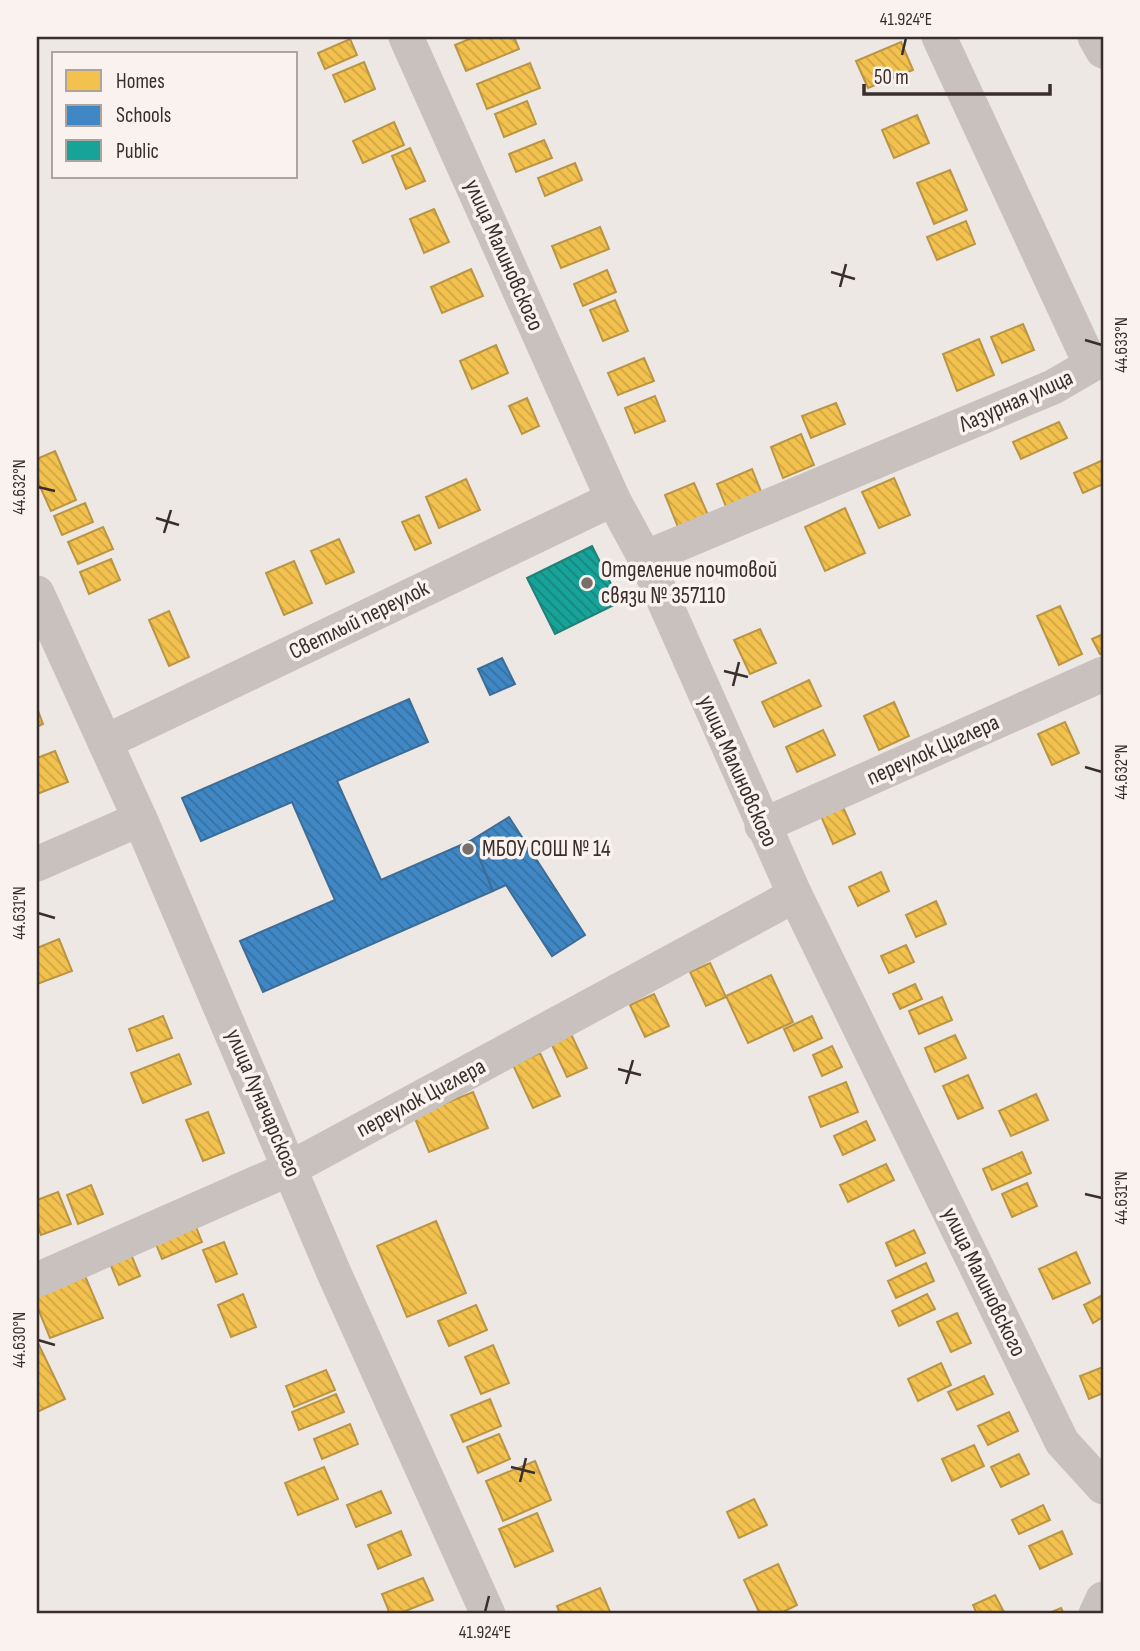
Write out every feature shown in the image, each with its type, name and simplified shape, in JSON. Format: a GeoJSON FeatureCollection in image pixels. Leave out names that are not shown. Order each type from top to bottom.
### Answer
{"type":"FeatureCollection","features":[{"type":"Feature","properties":{"kind":"street","name":"улица Малиновского"},"geometry":{"type":"LineString","coordinates":[[406,37],[613,499],[645,558],[795,895],[1062,1442],[1103,1487]]}},
{"type":"Feature","properties":{"kind":"street","name":"Лазурная улица"},"geometry":{"type":"LineString","coordinates":[[645,558],[1053,387],[1091,365],[939,37]]}},
{"type":"Feature","properties":{"kind":"street"},"geometry":{"type":"LineString","coordinates":[[1095,37],[1103,51]]}},
{"type":"Feature","properties":{"kind":"street","name":"Светлый переулок"},"geometry":{"type":"LineString","coordinates":[[105,742],[613,499]]}},
{"type":"Feature","properties":{"kind":"street","name":"улица Луначарского"},"geometry":{"type":"LineString","coordinates":[[37,593],[140,819],[334,1273],[488,1614]]}},
{"type":"Feature","properties":{"kind":"street","name":"переулок Циглера"},"geometry":{"type":"LineString","coordinates":[[762,826],[1103,674]]}},
{"type":"Feature","properties":{"kind":"street"},"geometry":{"type":"LineString","coordinates":[[37,864],[140,819]]}},
{"type":"Feature","properties":{"kind":"street","name":"переулок Циглера"},"geometry":{"type":"LineString","coordinates":[[37,1280],[291,1168],[795,895]]}},
{"type":"Feature","properties":{"kind":"street"},"geometry":{"type":"LineString","coordinates":[[1096,1614],[1103,1599]]}},
{"type":"Feature","properties":{"kind":"building: Homes"},"geometry":{"type":"Polygon","coordinates":[[[474,37],[514,37],[519,49],[466,71],[455,45],[474,37]]]}},
{"type":"Feature","properties":{"kind":"building: Homes"},"geometry":{"type":"Polygon","coordinates":[[[350,39],[357,55],[325,69],[318,53],[350,39]]]}},
{"type":"Feature","properties":{"kind":"building: Homes"},"geometry":{"type":"Polygon","coordinates":[[[901,42],[913,70],[868,88],[856,61],[901,42]]]}},
{"type":"Feature","properties":{"kind":"building: Homes"},"geometry":{"type":"Polygon","coordinates":[[[364,62],[375,89],[345,102],[333,75],[364,62]]]}},
{"type":"Feature","properties":{"kind":"building: Homes"},"geometry":{"type":"Polygon","coordinates":[[[530,63],[540,88],[487,109],[477,84],[530,63]]]}},
{"type":"Feature","properties":{"kind":"building: Homes"},"geometry":{"type":"Polygon","coordinates":[[[527,101],[536,124],[504,137],[495,114],[527,101]]]}},
{"type":"Feature","properties":{"kind":"building: Homes"},"geometry":{"type":"Polygon","coordinates":[[[917,115],[929,143],[894,158],[882,130],[917,115]]]}},
{"type":"Feature","properties":{"kind":"building: Homes"},"geometry":{"type":"Polygon","coordinates":[[[394,122],[404,145],[363,163],[353,141],[394,122]]]}},
{"type":"Feature","properties":{"kind":"building: Homes"},"geometry":{"type":"Polygon","coordinates":[[[544,140],[552,158],[516,172],[509,154],[544,140]]]}},
{"type":"Feature","properties":{"kind":"building: Homes"},"geometry":{"type":"Polygon","coordinates":[[[410,148],[425,181],[406,189],[392,156],[410,148]]]}},
{"type":"Feature","properties":{"kind":"building: Homes"},"geometry":{"type":"Polygon","coordinates":[[[575,163],[582,180],[545,196],[538,178],[575,163]]]}},
{"type":"Feature","properties":{"kind":"building: Homes"},"geometry":{"type":"Polygon","coordinates":[[[950,170],[967,210],[934,224],[917,183],[950,170]]]}},
{"type":"Feature","properties":{"kind":"building: Homes"},"geometry":{"type":"Polygon","coordinates":[[[434,209],[449,242],[424,253],[410,219],[434,209]]]}},
{"type":"Feature","properties":{"kind":"building: Homes"},"geometry":{"type":"Polygon","coordinates":[[[966,221],[975,244],[937,260],[927,237],[966,221]]]}},
{"type":"Feature","properties":{"kind":"building: Homes"},"geometry":{"type":"Polygon","coordinates":[[[600,227],[609,249],[561,268],[552,246],[600,227]]]}},
{"type":"Feature","properties":{"kind":"building: Homes"},"geometry":{"type":"Polygon","coordinates":[[[471,269],[483,296],[442,313],[431,287],[471,269]]]}},
{"type":"Feature","properties":{"kind":"building: Homes"},"geometry":{"type":"Polygon","coordinates":[[[607,270],[616,292],[583,306],[574,284],[607,270]]]}},
{"type":"Feature","properties":{"kind":"building: Homes"},"geometry":{"type":"Polygon","coordinates":[[[615,300],[628,331],[603,341],[590,310],[615,300]]]}},
{"type":"Feature","properties":{"kind":"building: Homes"},"geometry":{"type":"Polygon","coordinates":[[[1023,324],[1034,350],[1002,363],[991,337],[1023,324]]]}},
{"type":"Feature","properties":{"kind":"building: Homes"},"geometry":{"type":"Polygon","coordinates":[[[979,339],[994,375],[957,391],[943,354],[979,339]]]}},
{"type":"Feature","properties":{"kind":"building: Homes"},"geometry":{"type":"Polygon","coordinates":[[[496,345],[508,373],[472,389],[460,361],[496,345]]]}},
{"type":"Feature","properties":{"kind":"building: Homes"},"geometry":{"type":"Polygon","coordinates":[[[644,358],[654,381],[618,395],[608,373],[644,358]]]}},
{"type":"Feature","properties":{"kind":"building: Homes"},"geometry":{"type":"Polygon","coordinates":[[[655,396],[665,421],[635,433],[625,408],[655,396]]]}},
{"type":"Feature","properties":{"kind":"building: Homes"},"geometry":{"type":"Polygon","coordinates":[[[527,398],[539,426],[522,434],[509,406],[527,398]]]}},
{"type":"Feature","properties":{"kind":"building: Homes"},"geometry":{"type":"Polygon","coordinates":[[[836,403],[845,424],[811,438],[802,416],[836,403]]]}},
{"type":"Feature","properties":{"kind":"building: Homes"},"geometry":{"type":"Polygon","coordinates":[[[1059,422],[1067,438],[1021,459],[1013,442],[1059,422]]]}},
{"type":"Feature","properties":{"kind":"building: Homes"},"geometry":{"type":"Polygon","coordinates":[[[801,434],[814,465],[783,478],[771,447],[801,434]]]}},
{"type":"Feature","properties":{"kind":"building: Homes"},"geometry":{"type":"Polygon","coordinates":[[[55,451],[76,500],[51,511],[37,480],[37,459],[55,451]]]}},
{"type":"Feature","properties":{"kind":"building: Homes"},"geometry":{"type":"Polygon","coordinates":[[[1103,460],[1103,484],[1083,493],[1074,473],[1103,460]]]}},
{"type":"Feature","properties":{"kind":"building: Homes"},"geometry":{"type":"Polygon","coordinates":[[[752,469],[762,494],[727,509],[717,484],[752,469]]]}},
{"type":"Feature","properties":{"kind":"building: Homes"},"geometry":{"type":"Polygon","coordinates":[[[894,478],[910,515],[879,528],[862,492],[894,478]]]}},
{"type":"Feature","properties":{"kind":"building: Homes"},"geometry":{"type":"Polygon","coordinates":[[[466,479],[480,510],[439,528],[426,497],[466,479]]]}},
{"type":"Feature","properties":{"kind":"building: Homes"},"geometry":{"type":"Polygon","coordinates":[[[694,483],[708,515],[678,527],[665,495],[694,483]]]}},
{"type":"Feature","properties":{"kind":"building: Homes"},"geometry":{"type":"Polygon","coordinates":[[[85,503],[93,522],[62,535],[54,516],[85,503]]]}},
{"type":"Feature","properties":{"kind":"building: Homes"},"geometry":{"type":"Polygon","coordinates":[[[845,508],[865,553],[825,571],[805,527],[845,508]]]}},
{"type":"Feature","properties":{"kind":"building: Homes"},"geometry":{"type":"Polygon","coordinates":[[[419,515],[431,543],[415,550],[402,522],[419,515]]]}},
{"type":"Feature","properties":{"kind":"building: Homes"},"geometry":{"type":"Polygon","coordinates":[[[103,527],[113,549],[78,564],[68,542],[103,527]]]}},
{"type":"Feature","properties":{"kind":"building: Homes"},"geometry":{"type":"Polygon","coordinates":[[[339,539],[354,572],[326,584],[311,551],[339,539]]]}},
{"type":"Feature","properties":{"kind":"building: Homes"},"geometry":{"type":"Polygon","coordinates":[[[111,559],[120,580],[89,594],[80,572],[111,559]]]}},
{"type":"Feature","properties":{"kind":"building: Homes"},"geometry":{"type":"Polygon","coordinates":[[[294,561],[312,603],[284,615],[266,573],[294,561]]]}},
{"type":"Feature","properties":{"kind":"building: Homes"},"geometry":{"type":"Polygon","coordinates":[[[1060,606],[1082,654],[1059,665],[1037,616],[1060,606]]]}},
{"type":"Feature","properties":{"kind":"building: Homes"},"geometry":{"type":"Polygon","coordinates":[[[169,611],[189,657],[169,666],[149,620],[169,611]]]}},
{"type":"Feature","properties":{"kind":"building: Homes"},"geometry":{"type":"Polygon","coordinates":[[[760,629],[776,663],[750,674],[734,640],[760,629]]]}},
{"type":"Feature","properties":{"kind":"building: Homes"},"geometry":{"type":"Polygon","coordinates":[[[1103,634],[1103,653],[1100,654],[1092,639],[1103,634]]]}},
{"type":"Feature","properties":{"kind":"building: Homes"},"geometry":{"type":"Polygon","coordinates":[[[809,680],[821,706],[774,727],[762,702],[809,680]]]}},
{"type":"Feature","properties":{"kind":"building: Homes"},"geometry":{"type":"Polygon","coordinates":[[[894,702],[909,736],[879,750],[864,716],[894,702]]]}},
{"type":"Feature","properties":{"kind":"building: Homes"},"geometry":{"type":"Polygon","coordinates":[[[37,708],[43,724],[37,727],[37,708]]]}},
{"type":"Feature","properties":{"kind":"building: Homes"},"geometry":{"type":"Polygon","coordinates":[[[1065,722],[1079,753],[1052,765],[1038,734],[1065,722]]]}},
{"type":"Feature","properties":{"kind":"building: Homes"},"geometry":{"type":"Polygon","coordinates":[[[823,730],[835,755],[797,772],[786,747],[823,730]]]}},
{"type":"Feature","properties":{"kind":"building: Homes"},"geometry":{"type":"Polygon","coordinates":[[[55,751],[68,782],[37,794],[37,758],[55,751]]]}},
{"type":"Feature","properties":{"kind":"building: Homes"},"geometry":{"type":"Polygon","coordinates":[[[843,807],[855,834],[833,844],[821,816],[843,807]]]}},
{"type":"Feature","properties":{"kind":"building: Homes"},"geometry":{"type":"Polygon","coordinates":[[[881,872],[889,891],[858,906],[849,887],[881,872]]]}},
{"type":"Feature","properties":{"kind":"building: Homes"},"geometry":{"type":"Polygon","coordinates":[[[936,901],[946,924],[916,937],[906,915],[936,901]]]}},
{"type":"Feature","properties":{"kind":"building: Homes"},"geometry":{"type":"Polygon","coordinates":[[[59,939],[72,971],[37,984],[37,948],[59,939]]]}},
{"type":"Feature","properties":{"kind":"building: Homes"},"geometry":{"type":"Polygon","coordinates":[[[906,945],[914,962],[889,973],[881,956],[906,945]]]}},
{"type":"Feature","properties":{"kind":"building: Homes"},"geometry":{"type":"Polygon","coordinates":[[[710,963],[726,997],[706,1006],[690,972],[710,963]]]}},
{"type":"Feature","properties":{"kind":"building: Homes"},"geometry":{"type":"Polygon","coordinates":[[[771,975],[793,1022],[748,1043],[726,996],[771,975]]]}},
{"type":"Feature","properties":{"kind":"building: Homes"},"geometry":{"type":"Polygon","coordinates":[[[915,984],[922,999],[900,1009],[893,994],[915,984]]]}},
{"type":"Feature","properties":{"kind":"building: Homes"},"geometry":{"type":"Polygon","coordinates":[[[654,994],[669,1026],[645,1037],[630,1005],[654,994]]]}},
{"type":"Feature","properties":{"kind":"building: Homes"},"geometry":{"type":"Polygon","coordinates":[[[942,997],[952,1020],[919,1034],[909,1011],[942,997]]]}},
{"type":"Feature","properties":{"kind":"building: Homes"},"geometry":{"type":"Polygon","coordinates":[[[163,1016],[172,1038],[137,1051],[129,1029],[163,1016]]]}},
{"type":"Feature","properties":{"kind":"building: Homes"},"geometry":{"type":"Polygon","coordinates":[[[812,1016],[822,1038],[794,1051],[784,1029],[812,1016]]]}},
{"type":"Feature","properties":{"kind":"building: Homes"},"geometry":{"type":"Polygon","coordinates":[[[570,1032],[587,1068],[567,1077],[550,1041],[570,1032]]]}},
{"type":"Feature","properties":{"kind":"building: Homes"},"geometry":{"type":"Polygon","coordinates":[[[955,1035],[966,1058],[935,1072],[925,1048],[955,1035]]]}},
{"type":"Feature","properties":{"kind":"building: Homes"},"geometry":{"type":"Polygon","coordinates":[[[832,1046],[842,1067],[822,1076],[813,1055],[832,1046]]]}},
{"type":"Feature","properties":{"kind":"building: Homes"},"geometry":{"type":"Polygon","coordinates":[[[540,1053],[560,1096],[533,1108],[513,1065],[540,1053]]]}},
{"type":"Feature","properties":{"kind":"building: Homes"},"geometry":{"type":"Polygon","coordinates":[[[179,1054],[191,1084],[143,1103],[131,1073],[179,1054]]]}},
{"type":"Feature","properties":{"kind":"building: Homes"},"geometry":{"type":"Polygon","coordinates":[[[968,1075],[983,1108],[958,1119],[943,1086],[968,1075]]]}},
{"type":"Feature","properties":{"kind":"building: Homes"},"geometry":{"type":"Polygon","coordinates":[[[846,1082],[858,1112],[821,1127],[809,1097],[846,1082]]]}},
{"type":"Feature","properties":{"kind":"building: Homes"},"geometry":{"type":"Polygon","coordinates":[[[473,1092],[488,1128],[429,1152],[414,1116],[473,1092]]]}},
{"type":"Feature","properties":{"kind":"building: Homes"},"geometry":{"type":"Polygon","coordinates":[[[1036,1094],[1048,1120],[1011,1136],[999,1111],[1036,1094]]]}},
{"type":"Feature","properties":{"kind":"building: Homes"},"geometry":{"type":"Polygon","coordinates":[[[208,1112],[224,1153],[203,1161],[186,1120],[208,1112]]]}},
{"type":"Feature","properties":{"kind":"building: Homes"},"geometry":{"type":"Polygon","coordinates":[[[866,1121],[875,1140],[843,1155],[834,1136],[866,1121]]]}},
{"type":"Feature","properties":{"kind":"building: Homes"},"geometry":{"type":"Polygon","coordinates":[[[1022,1152],[1031,1173],[992,1190],[983,1169],[1022,1152]]]}},
{"type":"Feature","properties":{"kind":"building: Homes"},"geometry":{"type":"Polygon","coordinates":[[[886,1164],[894,1180],[848,1202],[840,1185],[886,1164]]]}},
{"type":"Feature","properties":{"kind":"building: Homes"},"geometry":{"type":"Polygon","coordinates":[[[1027,1183],[1037,1206],[1012,1217],[1002,1194],[1027,1183]]]}},
{"type":"Feature","properties":{"kind":"building: Homes"},"geometry":{"type":"Polygon","coordinates":[[[91,1185],[103,1214],[78,1224],[67,1195],[91,1185]]]}},
{"type":"Feature","properties":{"kind":"building: Homes"},"geometry":{"type":"Polygon","coordinates":[[[58,1192],[71,1224],[41,1235],[37,1223],[37,1200],[58,1192]]]}},
{"type":"Feature","properties":{"kind":"building: Homes"},"geometry":{"type":"Polygon","coordinates":[[[436,1221],[466,1293],[407,1317],[377,1246],[436,1221]]]}},
{"type":"Feature","properties":{"kind":"building: Homes"},"geometry":{"type":"Polygon","coordinates":[[[194,1222],[202,1242],[162,1259],[154,1239],[194,1222]]]}},
{"type":"Feature","properties":{"kind":"building: Homes"},"geometry":{"type":"Polygon","coordinates":[[[914,1230],[925,1253],[896,1266],[886,1243],[914,1230]]]}},
{"type":"Feature","properties":{"kind":"building: Homes"},"geometry":{"type":"Polygon","coordinates":[[[224,1242],[237,1274],[216,1282],[203,1250],[224,1242]]]}},
{"type":"Feature","properties":{"kind":"building: Homes"},"geometry":{"type":"Polygon","coordinates":[[[130,1252],[140,1276],[119,1285],[109,1261],[130,1252]]]}},
{"type":"Feature","properties":{"kind":"building: Homes"},"geometry":{"type":"Polygon","coordinates":[[[1076,1252],[1090,1283],[1053,1299],[1039,1269],[1076,1252]]]}},
{"type":"Feature","properties":{"kind":"building: Homes"},"geometry":{"type":"Polygon","coordinates":[[[926,1263],[934,1281],[896,1298],[888,1281],[926,1263]]]}},
{"type":"Feature","properties":{"kind":"building: Homes"},"geometry":{"type":"Polygon","coordinates":[[[85,1276],[103,1318],[50,1338],[37,1306],[37,1295],[85,1276]]]}},
{"type":"Feature","properties":{"kind":"building: Homes"},"geometry":{"type":"Polygon","coordinates":[[[243,1294],[256,1327],[231,1337],[218,1305],[243,1294]]]}},
{"type":"Feature","properties":{"kind":"building: Homes"},"geometry":{"type":"Polygon","coordinates":[[[927,1294],[935,1309],[899,1326],[892,1311],[927,1294]]]}},
{"type":"Feature","properties":{"kind":"building: Homes"},"geometry":{"type":"Polygon","coordinates":[[[1103,1295],[1103,1317],[1093,1323],[1084,1305],[1103,1295]]]}},
{"type":"Feature","properties":{"kind":"building: Homes"},"geometry":{"type":"Polygon","coordinates":[[[476,1305],[487,1330],[449,1346],[438,1321],[476,1305]]]}},
{"type":"Feature","properties":{"kind":"building: Homes"},"geometry":{"type":"Polygon","coordinates":[[[957,1313],[971,1343],[951,1352],[937,1322],[957,1313]]]}},
{"type":"Feature","properties":{"kind":"building: Homes"},"geometry":{"type":"Polygon","coordinates":[[[37,1341],[65,1399],[37,1412],[37,1341]]]}},
{"type":"Feature","properties":{"kind":"building: Homes"},"geometry":{"type":"Polygon","coordinates":[[[493,1345],[509,1383],[481,1394],[465,1357],[493,1345]]]}},
{"type":"Feature","properties":{"kind":"building: Homes"},"geometry":{"type":"Polygon","coordinates":[[[941,1363],[951,1385],[918,1401],[908,1379],[941,1363]]]}},
{"type":"Feature","properties":{"kind":"building: Homes"},"geometry":{"type":"Polygon","coordinates":[[[1103,1367],[1103,1393],[1089,1399],[1080,1376],[1103,1367]]]}},
{"type":"Feature","properties":{"kind":"building: Homes"},"geometry":{"type":"Polygon","coordinates":[[[326,1370],[335,1390],[294,1407],[286,1386],[326,1370]]]}},
{"type":"Feature","properties":{"kind":"building: Homes"},"geometry":{"type":"Polygon","coordinates":[[[984,1376],[993,1394],[957,1410],[948,1392],[984,1376]]]}},
{"type":"Feature","properties":{"kind":"building: Homes"},"geometry":{"type":"Polygon","coordinates":[[[336,1394],[344,1412],[299,1430],[292,1412],[336,1394]]]}},
{"type":"Feature","properties":{"kind":"building: Homes"},"geometry":{"type":"Polygon","coordinates":[[[490,1399],[501,1426],[463,1442],[451,1415],[490,1399]]]}},
{"type":"Feature","properties":{"kind":"building: Homes"},"geometry":{"type":"Polygon","coordinates":[[[1009,1412],[1018,1431],[988,1445],[978,1426],[1009,1412]]]}},
{"type":"Feature","properties":{"kind":"building: Homes"},"geometry":{"type":"Polygon","coordinates":[[[350,1424],[358,1444],[322,1459],[314,1439],[350,1424]]]}},
{"type":"Feature","properties":{"kind":"building: Homes"},"geometry":{"type":"Polygon","coordinates":[[[499,1434],[510,1459],[478,1473],[467,1447],[499,1434]]]}},
{"type":"Feature","properties":{"kind":"building: Homes"},"geometry":{"type":"Polygon","coordinates":[[[974,1445],[984,1466],[952,1481],[942,1459],[974,1445]]]}},
{"type":"Feature","properties":{"kind":"building: Homes"},"geometry":{"type":"Polygon","coordinates":[[[1019,1454],[1029,1474],[1001,1487],[991,1467],[1019,1454]]]}},
{"type":"Feature","properties":{"kind":"building: Homes"},"geometry":{"type":"Polygon","coordinates":[[[535,1461],[551,1500],[503,1521],[486,1481],[535,1461]]]}},
{"type":"Feature","properties":{"kind":"building: Homes"},"geometry":{"type":"Polygon","coordinates":[[[324,1467],[338,1499],[298,1515],[285,1483],[324,1467]]]}},
{"type":"Feature","properties":{"kind":"building: Homes"},"geometry":{"type":"Polygon","coordinates":[[[381,1491],[391,1513],[356,1527],[347,1505],[381,1491]]]}},
{"type":"Feature","properties":{"kind":"building: Homes"},"geometry":{"type":"Polygon","coordinates":[[[754,1499],[767,1525],[739,1538],[727,1512],[754,1499]]]}},
{"type":"Feature","properties":{"kind":"building: Homes"},"geometry":{"type":"Polygon","coordinates":[[[1043,1505],[1050,1520],[1019,1534],[1012,1520],[1043,1505]]]}},
{"type":"Feature","properties":{"kind":"building: Homes"},"geometry":{"type":"Polygon","coordinates":[[[537,1513],[553,1551],[515,1567],[499,1529],[537,1513]]]}},
{"type":"Feature","properties":{"kind":"building: Homes"},"geometry":{"type":"Polygon","coordinates":[[[401,1531],[411,1555],[378,1569],[368,1545],[401,1531]]]}},
{"type":"Feature","properties":{"kind":"building: Homes"},"geometry":{"type":"Polygon","coordinates":[[[1062,1531],[1072,1554],[1040,1569],[1029,1546],[1062,1531]]]}},
{"type":"Feature","properties":{"kind":"building: Homes"},"geometry":{"type":"Polygon","coordinates":[[[778,1564],[797,1605],[779,1614],[760,1614],[744,1580],[778,1564]]]}},
{"type":"Feature","properties":{"kind":"building: Homes"},"geometry":{"type":"Polygon","coordinates":[[[423,1578],[433,1600],[398,1614],[390,1614],[382,1594],[423,1578]]]}},
{"type":"Feature","properties":{"kind":"building: Homes"},"geometry":{"type":"Polygon","coordinates":[[[600,1588],[611,1614],[560,1614],[557,1606],[600,1588]]]}},
{"type":"Feature","properties":{"kind":"building: Homes"},"geometry":{"type":"Polygon","coordinates":[[[995,1595],[1005,1614],[977,1614],[973,1605],[995,1595]]]}},
{"type":"Feature","properties":{"kind":"building: Homes"},"geometry":{"type":"Polygon","coordinates":[[[1061,1608],[1064,1614],[1047,1614],[1061,1608]]]}},
{"type":"Feature","properties":{"kind":"building: Schools"},"geometry":{"type":"Polygon","coordinates":[[[502,658],[515,684],[490,695],[478,669],[502,658]]]}},
{"type":"Feature","properties":{"kind":"building: Schools"},"geometry":{"type":"Polygon","coordinates":[[[409,699],[428,742],[337,781],[381,880],[472,840],[493,891],[263,992],[240,941],[335,900],[292,802],[201,841],[182,798],[409,699]]]}},
{"type":"Feature","properties":{"kind":"building: Schools"},"geometry":{"type":"Polygon","coordinates":[[[509,817],[585,935],[552,956],[506,885],[493,891],[472,840],[509,817]]]}},
{"type":"Feature","properties":{"kind":"building: Public"},"geometry":{"type":"Polygon","coordinates":[[[592,546],[620,602],[555,634],[527,578],[592,546]]]}},
{"type":"Feature","properties":{"kind":"place","name":"Отделение почтовой связи № 357110"},"geometry":{"type":"Point","coordinates":[587,583]}},
{"type":"Feature","properties":{"kind":"place","name":"МБОУ СОШ № 14"},"geometry":{"type":"Point","coordinates":[468,849]}}]}
